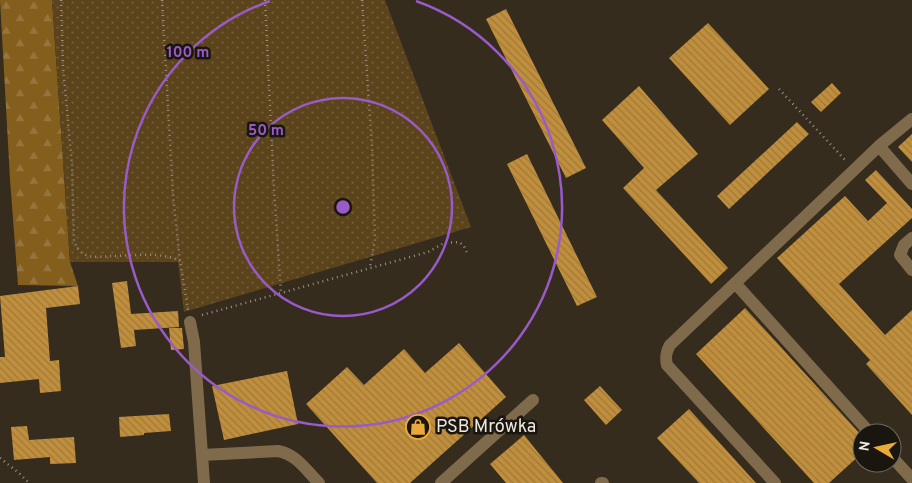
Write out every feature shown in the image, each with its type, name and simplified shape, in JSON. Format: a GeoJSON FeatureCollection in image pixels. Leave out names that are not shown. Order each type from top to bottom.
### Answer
{"type":"FeatureCollection","features":[{"type":"Feature","properties":{"kind":"lane"},"geometry":{"type":"LineString","coordinates":[[775,483],[667,365],[665,358],[670,345],[879,146],[912,119]]}},
{"type":"Feature","properties":{"kind":"lane"},"geometry":{"type":"LineString","coordinates":[[879,146],[912,184]]}},
{"type":"Feature","properties":{"kind":"lane"},"geometry":{"type":"LineString","coordinates":[[912,238],[904,244],[900,255],[912,270]]}},
{"type":"Feature","properties":{"kind":"lane"},"geometry":{"type":"LineString","coordinates":[[735,283],[861,423]]}},
{"type":"Feature","properties":{"kind":"lane"},"geometry":{"type":"LineString","coordinates":[[190,322],[194,342],[204,483]]}},
{"type":"Feature","properties":{"kind":"lane"},"geometry":{"type":"LineString","coordinates":[[441,483],[533,400]]}},
{"type":"Feature","properties":{"kind":"lane"},"geometry":{"type":"LineString","coordinates":[[202,455],[284,452],[294,456],[318,483]]}},
{"type":"Feature","properties":{"kind":"lane"},"geometry":{"type":"LineString","coordinates":[[902,468],[912,479]]}},
{"type":"Feature","properties":{"kind":"path"},"geometry":{"type":"LineString","coordinates":[[61,0],[63,66],[72,165],[74,242],[78,249],[85,254],[96,257],[171,256],[180,261]]}},
{"type":"Feature","properties":{"kind":"path"},"geometry":{"type":"LineString","coordinates":[[162,0],[173,195],[180,261],[190,322],[203,314],[428,252],[444,243],[458,242],[464,246],[467,253]]}},
{"type":"Feature","properties":{"kind":"path"},"geometry":{"type":"LineString","coordinates":[[265,0],[281,292]]}},
{"type":"Feature","properties":{"kind":"path"},"geometry":{"type":"LineString","coordinates":[[362,0],[372,147],[375,240],[370,267]]}},
{"type":"Feature","properties":{"kind":"path"},"geometry":{"type":"LineString","coordinates":[[779,89],[854,170]]}},
{"type":"Feature","properties":{"kind":"path"},"geometry":{"type":"LineString","coordinates":[[0,458],[19,472],[29,483]]}},
{"type":"Feature","properties":{"kind":"green space"},"geometry":{"type":"Polygon","coordinates":[[[0,0],[52,0],[70,262],[78,286],[18,285],[0,0]]]}},
{"type":"Feature","properties":{"kind":"shaded area"},"geometry":{"type":"Polygon","coordinates":[[[52,0],[385,0],[471,227],[184,312],[178,262],[70,262],[52,0]]]}},
{"type":"Feature","properties":{"kind":"building"},"geometry":{"type":"Polygon","coordinates":[[[506,9],[586,168],[566,178],[486,19],[506,9]]]}},
{"type":"Feature","properties":{"kind":"building"},"geometry":{"type":"Polygon","coordinates":[[[708,23],[769,89],[730,125],[669,58],[708,23]]]}},
{"type":"Feature","properties":{"kind":"building"},"geometry":{"type":"Polygon","coordinates":[[[832,83],[841,93],[821,112],[811,102],[832,83]]]}},
{"type":"Feature","properties":{"kind":"building"},"geometry":{"type":"Polygon","coordinates":[[[639,86],[698,154],[656,190],[728,268],[711,284],[623,188],[644,168],[602,120],[639,86]]]}},
{"type":"Feature","properties":{"kind":"building"},"geometry":{"type":"Polygon","coordinates":[[[797,122],[809,134],[729,209],[717,196],[797,122]]]}},
{"type":"Feature","properties":{"kind":"building"},"geometry":{"type":"Polygon","coordinates":[[[912,134],[912,162],[898,147],[912,134]]]}},
{"type":"Feature","properties":{"kind":"building"},"geometry":{"type":"Polygon","coordinates":[[[527,154],[597,297],[577,306],[507,164],[527,154]]]}},
{"type":"Feature","properties":{"kind":"building"},"geometry":{"type":"Polygon","coordinates":[[[876,170],[912,209],[912,218],[839,284],[885,335],[912,310],[912,415],[866,364],[870,360],[777,258],[845,196],[868,221],[887,203],[865,180],[876,170]]]}},
{"type":"Feature","properties":{"kind":"building"},"geometry":{"type":"Polygon","coordinates":[[[127,281],[131,314],[178,311],[179,327],[134,330],[136,346],[121,348],[112,283],[127,281]]]}},
{"type":"Feature","properties":{"kind":"building"},"geometry":{"type":"Polygon","coordinates":[[[78,286],[80,304],[46,308],[50,361],[59,360],[61,391],[40,393],[39,379],[0,383],[0,357],[5,357],[0,296],[78,286]]]}},
{"type":"Feature","properties":{"kind":"building"},"geometry":{"type":"Polygon","coordinates":[[[745,308],[852,425],[852,462],[829,483],[814,483],[696,354],[745,308]]]}},
{"type":"Feature","properties":{"kind":"building"},"geometry":{"type":"Polygon","coordinates":[[[169,328],[182,328],[184,349],[171,350],[169,328]]]}},
{"type":"Feature","properties":{"kind":"building","name":"PSB Mrówka"},"geometry":{"type":"Polygon","coordinates":[[[459,343],[506,397],[410,483],[377,483],[306,404],[347,367],[364,385],[404,349],[425,373],[459,343]]]}},
{"type":"Feature","properties":{"kind":"building"},"geometry":{"type":"Polygon","coordinates":[[[287,371],[298,424],[224,440],[212,386],[287,371]]]}},
{"type":"Feature","properties":{"kind":"building"},"geometry":{"type":"Polygon","coordinates":[[[600,386],[622,410],[606,425],[584,400],[600,386]]]}},
{"type":"Feature","properties":{"kind":"building"},"geometry":{"type":"Polygon","coordinates":[[[689,409],[756,483],[699,483],[657,438],[689,409]]]}},
{"type":"Feature","properties":{"kind":"building"},"geometry":{"type":"Polygon","coordinates":[[[169,414],[171,431],[120,437],[119,417],[169,414]]]}},
{"type":"Feature","properties":{"kind":"building"},"geometry":{"type":"Polygon","coordinates":[[[27,426],[29,440],[74,437],[76,463],[50,464],[50,457],[14,460],[11,427],[27,426]]]}},
{"type":"Feature","properties":{"kind":"building"},"geometry":{"type":"Polygon","coordinates":[[[524,435],[563,483],[506,483],[490,464],[524,435]]]}},
{"type":"Feature","properties":{"kind":"place","name":"PSB Mrówka"},"geometry":{"type":"Point","coordinates":[418,427]}}]}
